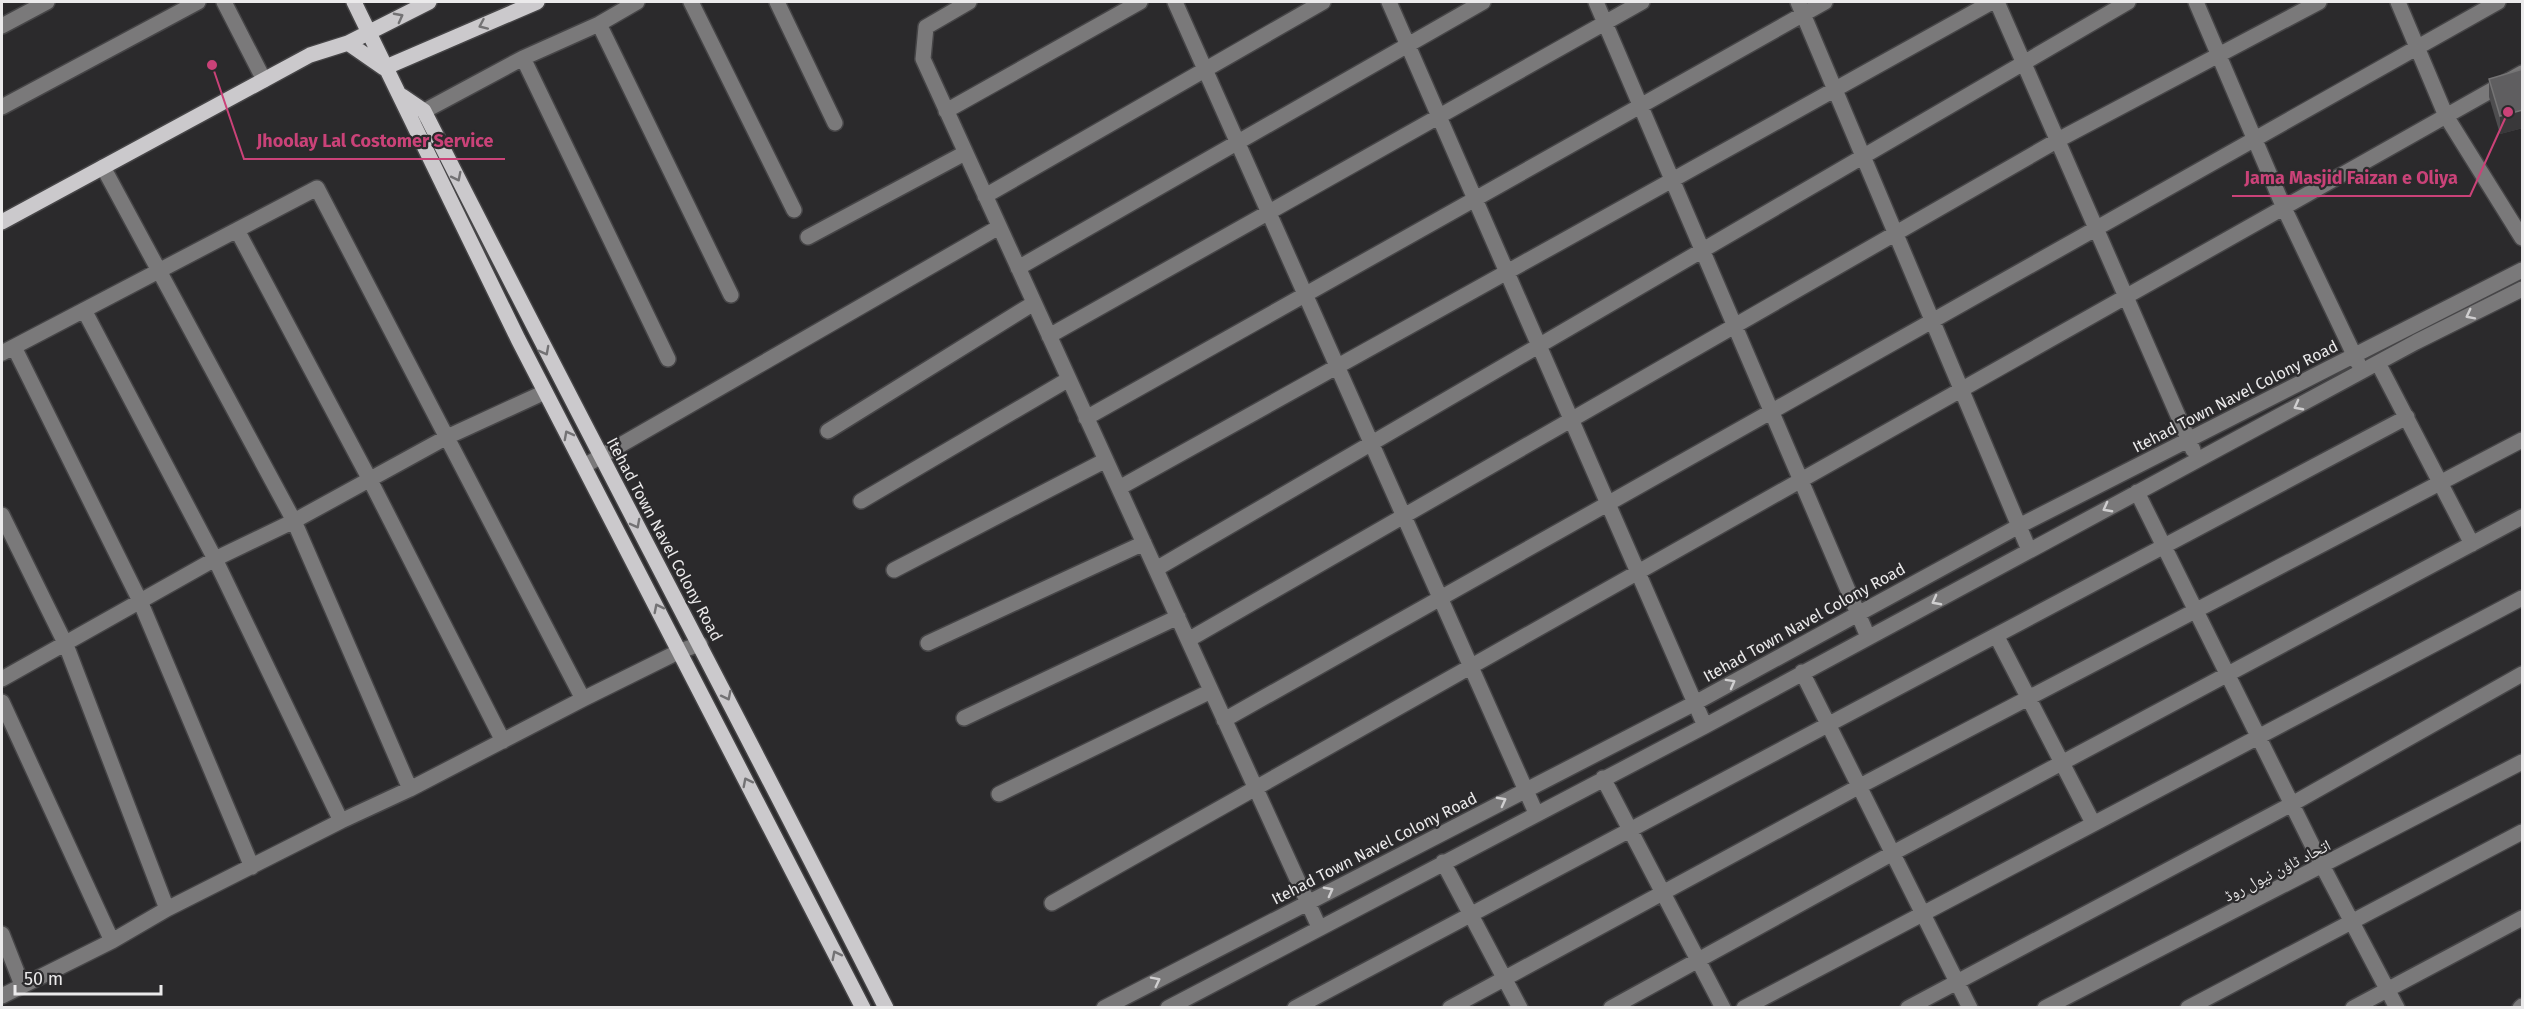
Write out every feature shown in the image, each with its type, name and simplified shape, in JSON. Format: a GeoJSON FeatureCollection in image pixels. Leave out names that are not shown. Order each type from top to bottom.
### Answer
{"type":"FeatureCollection","features":[{"type":"Feature","properties":{"kind":"main road","name":"Itehad Town Navel Colony Road"},"geometry":{"type":"LineString","coordinates":[[354,2],[384,68],[402,96],[409,119],[545,392],[863,1008]]}},
{"type":"Feature","properties":{"kind":"main road"},"geometry":{"type":"LineString","coordinates":[[2,222],[310,55],[348,43],[429,2]]}},
{"type":"Feature","properties":{"kind":"main road"},"geometry":{"type":"LineString","coordinates":[[348,43],[384,68],[537,2]]}},
{"type":"Feature","properties":{"kind":"main road","name":"Itehad Town Navel Colony Road"},"geometry":{"type":"LineString","coordinates":[[402,96],[424,111],[886,1008]]}},
{"type":"Feature","properties":{"kind":"street"},"geometry":{"type":"LineString","coordinates":[[2,26],[47,2]]}},
{"type":"Feature","properties":{"kind":"street"},"geometry":{"type":"LineString","coordinates":[[2,107],[198,2]]}},
{"type":"Feature","properties":{"kind":"street"},"geometry":{"type":"LineString","coordinates":[[224,2],[264,80]]}},
{"type":"Feature","properties":{"kind":"street"},"geometry":{"type":"LineString","coordinates":[[409,119],[523,58],[599,24],[637,2]]}},
{"type":"Feature","properties":{"kind":"street"},"geometry":{"type":"LineString","coordinates":[[691,2],[794,210]]}},
{"type":"Feature","properties":{"kind":"street"},"geometry":{"type":"LineString","coordinates":[[777,2],[835,123]]}},
{"type":"Feature","properties":{"kind":"street"},"geometry":{"type":"LineString","coordinates":[[969,2],[926,27],[923,59],[1319,927]]}},
{"type":"Feature","properties":{"kind":"street"},"geometry":{"type":"LineString","coordinates":[[946,111],[1140,2]]}},
{"type":"Feature","properties":{"kind":"street"},"geometry":{"type":"LineString","coordinates":[[1175,2],[1536,813]]}},
{"type":"Feature","properties":{"kind":"street"},"geometry":{"type":"LineString","coordinates":[[985,196],[1323,2]]}},
{"type":"Feature","properties":{"kind":"street"},"geometry":{"type":"LineString","coordinates":[[1389,2],[1705,726]]}},
{"type":"Feature","properties":{"kind":"street"},"geometry":{"type":"LineString","coordinates":[[1018,268],[1483,2]]}},
{"type":"Feature","properties":{"kind":"street"},"geometry":{"type":"LineString","coordinates":[[1596,2],[1868,637]]}},
{"type":"Feature","properties":{"kind":"street"},"geometry":{"type":"LineString","coordinates":[[1049,336],[1642,2]]}},
{"type":"Feature","properties":{"kind":"street"},"geometry":{"type":"LineString","coordinates":[[1086,418],[1641,106],[1801,8],[1826,2]]}},
{"type":"Feature","properties":{"kind":"street"},"geometry":{"type":"LineString","coordinates":[[1119,489],[1992,2]]}},
{"type":"Feature","properties":{"kind":"street"},"geometry":{"type":"LineString","coordinates":[[1997,2],[2198,460]]}},
{"type":"Feature","properties":{"kind":"street"},"geometry":{"type":"LineString","coordinates":[[1156,569],[2128,2]]}},
{"type":"Feature","properties":{"kind":"street"},"geometry":{"type":"LineString","coordinates":[[2196,2],[2284,208],[2362,372]]}},
{"type":"Feature","properties":{"kind":"street"},"geometry":{"type":"LineString","coordinates":[[1188,639],[2058,140],[2319,2]]}},
{"type":"Feature","properties":{"kind":"street"},"geometry":{"type":"LineString","coordinates":[[2398,2],[2446,116],[2523,238]]}},
{"type":"Feature","properties":{"kind":"street"},"geometry":{"type":"LineString","coordinates":[[1224,720],[2498,2]]}},
{"type":"Feature","properties":{"kind":"street"},"geometry":{"type":"LineString","coordinates":[[1801,8],[2029,550]]}},
{"type":"Feature","properties":{"kind":"street"},"geometry":{"type":"LineString","coordinates":[[599,24],[731,295]]}},
{"type":"Feature","properties":{"kind":"street"},"geometry":{"type":"LineString","coordinates":[[523,58],[668,359]]}},
{"type":"Feature","properties":{"kind":"street"},"geometry":{"type":"LineString","coordinates":[[1052,903],[2523,73]]}},
{"type":"Feature","properties":{"kind":"street"},"geometry":{"type":"LineString","coordinates":[[808,237],[965,153]]}},
{"type":"Feature","properties":{"kind":"street"},"geometry":{"type":"LineString","coordinates":[[103,167],[294,521],[411,789]]}},
{"type":"Feature","properties":{"kind":"street"},"geometry":{"type":"LineString","coordinates":[[252,867],[140,601],[8,350],[317,188],[583,699]]}},
{"type":"Feature","properties":{"kind":"street"},"geometry":{"type":"LineString","coordinates":[[584,466],[999,227]]}},
{"type":"Feature","properties":{"kind":"street"},"geometry":{"type":"LineString","coordinates":[[237,230],[370,480],[503,741]]}},
{"type":"Feature","properties":{"kind":"street","name":"Itehad Town Navel Colony Road"},"geometry":{"type":"LineString","coordinates":[[1104,1008],[1695,703],[2019,526],[2523,270]]}},
{"type":"Feature","properties":{"kind":"street"},"geometry":{"type":"LineString","coordinates":[[1168,1008],[1705,726],[2378,363],[2523,289]]}},
{"type":"Feature","properties":{"kind":"street"},"geometry":{"type":"LineString","coordinates":[[828,430],[1034,303]]}},
{"type":"Feature","properties":{"kind":"street"},"geometry":{"type":"LineString","coordinates":[[84,310],[215,559],[341,820]]}},
{"type":"Feature","properties":{"kind":"street"},"geometry":{"type":"LineString","coordinates":[[2378,363],[2442,482],[2472,544]]}},
{"type":"Feature","properties":{"kind":"street"},"geometry":{"type":"LineString","coordinates":[[861,501],[1069,379]]}},
{"type":"Feature","properties":{"kind":"street"},"geometry":{"type":"LineString","coordinates":[[2,679],[215,559],[294,521],[447,437],[545,392]]}},
{"type":"Feature","properties":{"kind":"street"},"geometry":{"type":"LineString","coordinates":[[1295,1008],[2165,548],[2407,417]]}},
{"type":"Feature","properties":{"kind":"street"},"geometry":{"type":"LineString","coordinates":[[1450,1008],[1860,786],[2523,440]]}},
{"type":"Feature","properties":{"kind":"street"},"geometry":{"type":"LineString","coordinates":[[894,570],[1106,460]]}},
{"type":"Feature","properties":{"kind":"street"},"geometry":{"type":"LineString","coordinates":[[2137,492],[2323,867],[2397,1008]]}},
{"type":"Feature","properties":{"kind":"street"},"geometry":{"type":"LineString","coordinates":[[2,515],[66,645],[167,909]]}},
{"type":"Feature","properties":{"kind":"street"},"geometry":{"type":"LineString","coordinates":[[1611,1008],[1893,853],[2523,517]]}},
{"type":"Feature","properties":{"kind":"street"},"geometry":{"type":"LineString","coordinates":[[928,643],[1144,543]]}},
{"type":"Feature","properties":{"kind":"street"},"geometry":{"type":"LineString","coordinates":[[1744,1008],[2523,598]]}},
{"type":"Feature","properties":{"kind":"street"},"geometry":{"type":"LineString","coordinates":[[964,718],[1178,617]]}},
{"type":"Feature","properties":{"kind":"street"},"geometry":{"type":"LineString","coordinates":[[1997,637],[2093,823]]}},
{"type":"Feature","properties":{"kind":"street"},"geometry":{"type":"LineString","coordinates":[[2,996],[341,820],[411,789],[583,699],[680,651],[700,644]]}},
{"type":"Feature","properties":{"kind":"street"},"geometry":{"type":"LineString","coordinates":[[1802,672],[1971,1008]]}},
{"type":"Feature","properties":{"kind":"street"},"geometry":{"type":"LineString","coordinates":[[1908,1008],[2292,804],[2523,674]]}},
{"type":"Feature","properties":{"kind":"street"},"geometry":{"type":"LineString","coordinates":[[999,794],[1211,691]]}},
{"type":"Feature","properties":{"kind":"street"},"geometry":{"type":"LineString","coordinates":[[2,702],[111,941]]}},
{"type":"Feature","properties":{"kind":"street","name":"اتحاد ٹاؤن نیول روڈ"},"geometry":{"type":"LineString","coordinates":[[2045,1008],[2323,867],[2523,762]]}},
{"type":"Feature","properties":{"kind":"street"},"geometry":{"type":"LineString","coordinates":[[1603,778],[1723,1008]]}},
{"type":"Feature","properties":{"kind":"street"},"geometry":{"type":"LineString","coordinates":[[2188,1008],[2523,832]]}},
{"type":"Feature","properties":{"kind":"street"},"geometry":{"type":"LineString","coordinates":[[1443,862],[1520,1008]]}},
{"type":"Feature","properties":{"kind":"street"},"geometry":{"type":"LineString","coordinates":[[2353,1008],[2523,918]]}},
{"type":"Feature","properties":{"kind":"street"},"geometry":{"type":"LineString","coordinates":[[2,934],[22,985]]}},
{"type":"Feature","properties":{"kind":"building"},"geometry":{"type":"Polygon","coordinates":[[[2523,69],[2523,110],[2500,116],[2489,79],[2523,69]]]}},
{"type":"Feature","properties":{"kind":"place","name":"Jhoolay Lal Costomer Service"},"geometry":{"type":"Point","coordinates":[212,65]}},
{"type":"Feature","properties":{"kind":"place","name":"Jama Masjid Faizan e Oliya"},"geometry":{"type":"Point","coordinates":[2508,112]}}]}
